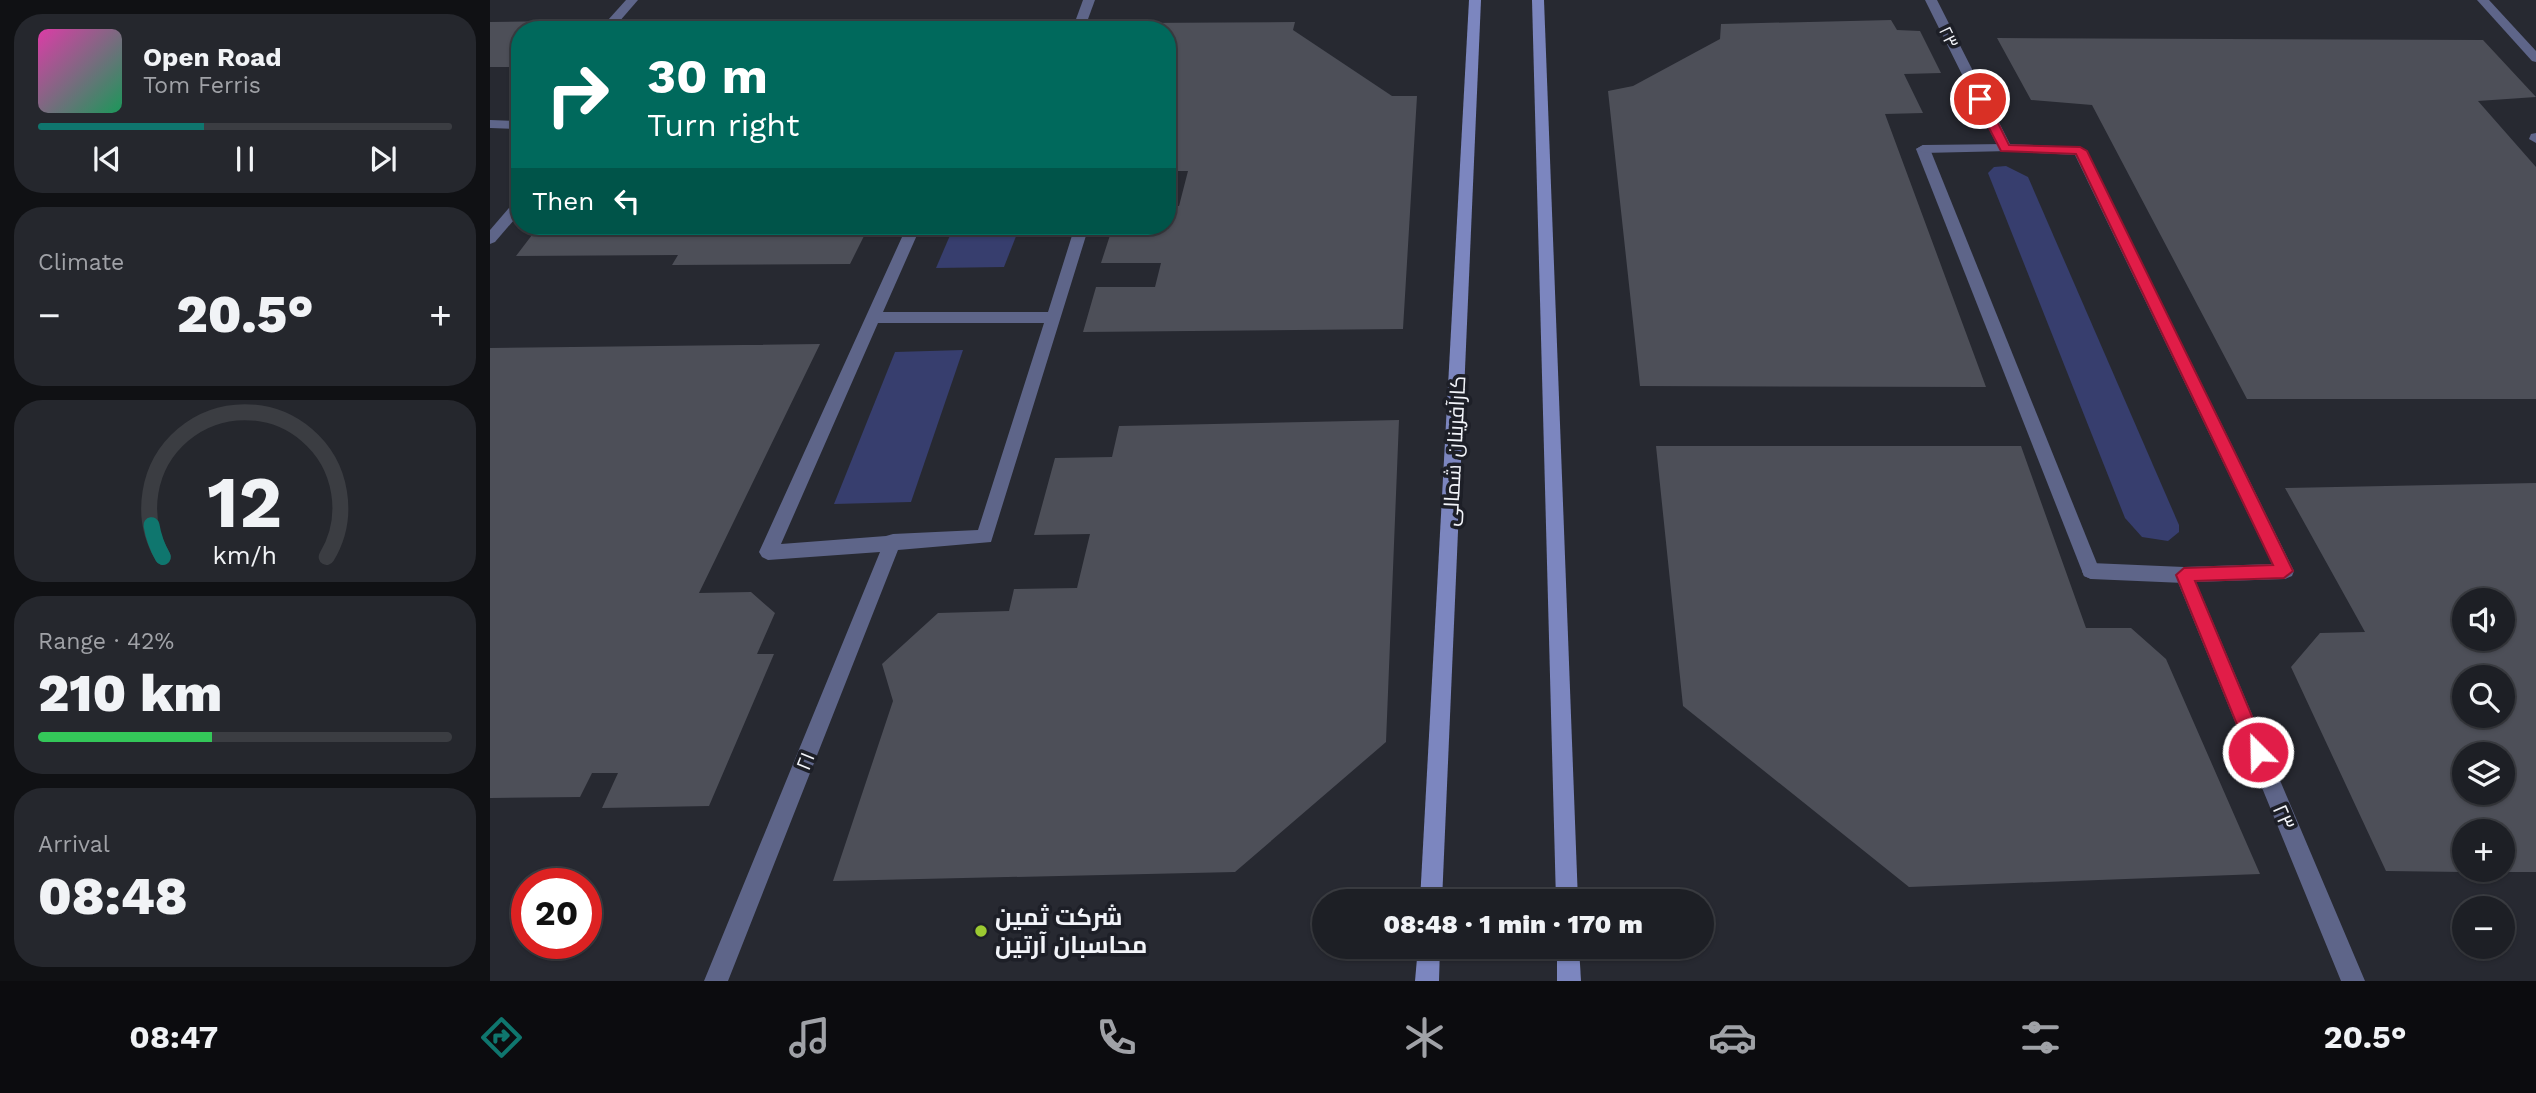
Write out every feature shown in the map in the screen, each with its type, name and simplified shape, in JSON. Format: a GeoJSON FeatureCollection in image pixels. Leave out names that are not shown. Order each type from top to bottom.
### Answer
{"type":"FeatureCollection","features":[{"type":"Feature","properties":{"kind":"street"},"geometry":{"type":"LineString","coordinates":[[613,21],[632,0]]}},
{"type":"Feature","properties":{"kind":"street"},"geometry":{"type":"LineString","coordinates":[[1081,21],[1089,0]]}},
{"type":"Feature","properties":{"kind":"street","name":"کارآفرینان شمالی"},"geometry":{"type":"LineString","coordinates":[[1432,889],[1475,0]]}},
{"type":"Feature","properties":{"kind":"street"},"geometry":{"type":"LineString","coordinates":[[1538,0],[1567,889]]}},
{"type":"Feature","properties":{"kind":"street","name":"۲۳"},"geometry":{"type":"LineString","coordinates":[[1931,0],[2005,148]]}},
{"type":"Feature","properties":{"kind":"street"},"geometry":{"type":"LineString","coordinates":[[2483,0],[2536,58]]}},
{"type":"Feature","properties":{"kind":"street"},"geometry":{"type":"LineString","coordinates":[[490,124],[511,124]]}},
{"type":"Feature","properties":{"kind":"street"},"geometry":{"type":"LineString","coordinates":[[2005,148],[2080,151],[2284,571],[2184,575],[2091,571],[1923,149],[2005,148]]}},
{"type":"Feature","properties":{"kind":"street"},"geometry":{"type":"LineString","coordinates":[[490,239],[511,214]]}},
{"type":"Feature","properties":{"kind":"street"},"geometry":{"type":"LineString","coordinates":[[910,235],[768,552],[894,541],[985,537],[1079,235]]}},
{"type":"Feature","properties":{"kind":"street"},"geometry":{"type":"LineString","coordinates":[[873,318],[1054,317]]}},
{"type":"Feature","properties":{"kind":"street","name":"۲۱"},"geometry":{"type":"LineString","coordinates":[[716,981],[894,541]]}},
{"type":"Feature","properties":{"kind":"street","name":"۲۳"},"geometry":{"type":"LineString","coordinates":[[2184,575],[2353,981]]}},
{"type":"Feature","properties":{"kind":"street"},"geometry":{"type":"LineString","coordinates":[[1427,981],[1428,959]]}},
{"type":"Feature","properties":{"kind":"street"},"geometry":{"type":"LineString","coordinates":[[1568,959],[1569,981]]}},
{"type":"Feature","properties":{"kind":"shaded area"},"geometry":{"type":"Polygon","coordinates":[[[2006,166],[2028,177],[2179,525],[2179,532],[2168,541],[2142,537],[2125,518],[1988,173],[1994,167],[2006,166]]]}},
{"type":"Feature","properties":{"kind":"shaded area"},"geometry":{"type":"Polygon","coordinates":[[[950,235],[1016,235],[1004,267],[936,268],[950,235]]]}},
{"type":"Feature","properties":{"kind":"shaded area"},"geometry":{"type":"Polygon","coordinates":[[[963,350],[911,502],[834,504],[895,352],[963,350]]]}},
{"type":"Feature","properties":{"kind":"building"},"geometry":{"type":"Polygon","coordinates":[[[1891,20],[1897,30],[1920,31],[1941,73],[1904,74],[1923,113],[1885,114],[1986,387],[1640,386],[1608,91],[1633,86],[1720,39],[1721,24],[1891,20]]]}},
{"type":"Feature","properties":{"kind":"building"},"geometry":{"type":"Polygon","coordinates":[[[490,22],[511,22],[511,67],[490,67],[490,22]]]}},
{"type":"Feature","properties":{"kind":"building"},"geometry":{"type":"Polygon","coordinates":[[[1295,22],[1293,30],[1392,96],[1417,96],[1403,329],[1083,332],[1096,287],[1155,287],[1161,263],[1101,263],[1110,235],[1176,235],[1176,206],[1179,206],[1188,171],[1176,171],[1176,23],[1295,22]]]}},
{"type":"Feature","properties":{"kind":"building"},"geometry":{"type":"Polygon","coordinates":[[[1997,38],[2483,40],[2536,97],[2478,101],[2536,167],[2536,399],[2247,399],[2092,105],[2031,100],[1997,38]]]}},
{"type":"Feature","properties":{"kind":"building"},"geometry":{"type":"Polygon","coordinates":[[[532,235],[864,235],[850,264],[672,265],[678,255],[516,256],[532,235]]]}},
{"type":"Feature","properties":{"kind":"building"},"geometry":{"type":"Polygon","coordinates":[[[820,344],[699,593],[751,592],[775,613],[757,654],[774,654],[709,806],[602,808],[618,773],[592,773],[580,797],[490,798],[490,348],[820,344]]]}},
{"type":"Feature","properties":{"kind":"building"},"geometry":{"type":"Polygon","coordinates":[[[1399,420],[1386,742],[1235,872],[833,881],[893,701],[882,664],[938,613],[1009,611],[1014,589],[1077,588],[1090,534],[1034,535],[1055,458],[1112,457],[1119,426],[1399,420]]]}},
{"type":"Feature","properties":{"kind":"building"},"geometry":{"type":"Polygon","coordinates":[[[1656,446],[2021,446],[2086,628],[2131,628],[2166,659],[2260,874],[1909,887],[1683,706],[1656,446]]]}},
{"type":"Feature","properties":{"kind":"building"},"geometry":{"type":"Polygon","coordinates":[[[2536,483],[2536,872],[2515,872],[2515,819],[2452,819],[2452,872],[2386,871],[2291,667],[2320,633],[2365,632],[2285,488],[2536,483]]]}},
{"type":"Feature","properties":{"kind":"place","name":"شرکت ثمین محاسبان آرتین"},"geometry":{"type":"Point","coordinates":[981,931]}},
{"type":"Feature","properties":{"kind":"route"},"geometry":{"type":"LineString","coordinates":[[1980,99],[2005,148],[2080,151],[2284,571],[2184,575],[2258,752]]}}]}
